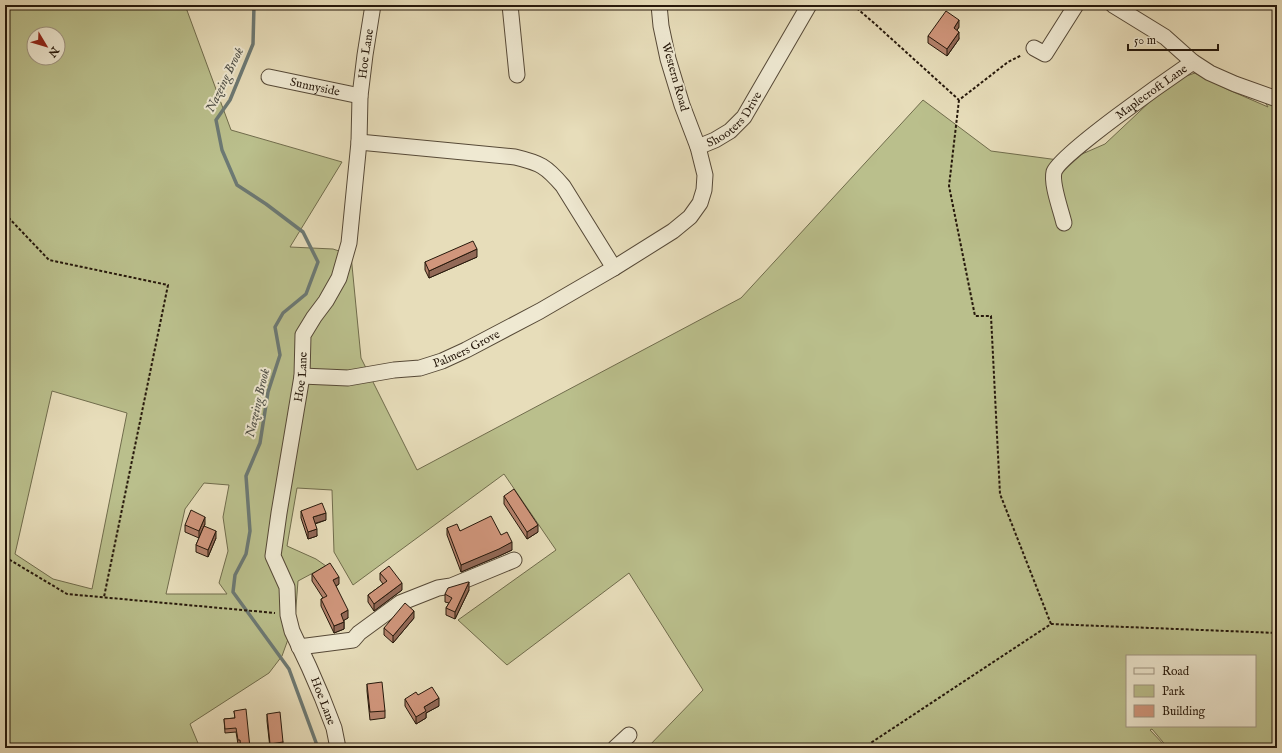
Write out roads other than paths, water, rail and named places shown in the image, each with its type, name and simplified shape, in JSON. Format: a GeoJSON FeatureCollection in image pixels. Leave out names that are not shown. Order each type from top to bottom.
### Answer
{"type":"FeatureCollection","features":[{"type":"Feature","properties":{"kind":"street","name":"Hoe Lane"},"geometry":{"type":"LineString","coordinates":[[338,748],[334,728],[309,667],[292,631],[288,615],[287,587],[273,556],[302,376],[303,335],[326,301],[339,278],[349,243],[359,142],[360,96],[372,5]]}},
{"type":"Feature","properties":{"kind":"street"},"geometry":{"type":"LineString","coordinates":[[510,5],[517,75]]}},
{"type":"Feature","properties":{"kind":"street","name":"Western Road"},"geometry":{"type":"LineString","coordinates":[[659,5],[661,26],[668,59],[682,105],[698,147]]}},
{"type":"Feature","properties":{"kind":"street","name":"Shooters Drive"},"geometry":{"type":"LineString","coordinates":[[637,254],[673,231],[690,217],[700,203],[704,190],[705,175],[698,147],[715,140],[730,131],[744,117],[809,5]]}},
{"type":"Feature","properties":{"kind":"street"},"geometry":{"type":"LineString","coordinates":[[1045,55],[1076,5]]}},
{"type":"Feature","properties":{"kind":"street","name":"Maplecroft Lane"},"geometry":{"type":"LineString","coordinates":[[1113,5],[1165,36],[1192,62],[1210,73],[1234,84],[1277,99]]}},
{"type":"Feature","properties":{"kind":"street","name":"Maplecroft Lane"},"geometry":{"type":"LineString","coordinates":[[1064,223],[1053,182],[1055,169],[1076,149],[1192,62]]}},
{"type":"Feature","properties":{"kind":"street","name":"Sunnyside"},"geometry":{"type":"LineString","coordinates":[[269,77],[360,96]]}},
{"type":"Feature","properties":{"kind":"street"},"geometry":{"type":"LineString","coordinates":[[359,142],[515,157],[543,166],[553,174],[563,186],[614,268]]}},
{"type":"Feature","properties":{"kind":"street","name":"Palmers Grove"},"geometry":{"type":"LineString","coordinates":[[302,376],[348,378],[394,370],[420,368],[442,361],[540,311],[637,254]]}},
{"type":"Feature","properties":{"kind":"street"},"geometry":{"type":"LineString","coordinates":[[299,647],[352,640],[359,633],[400,603],[438,588],[451,586],[514,560]]}},
{"type":"Feature","properties":{"kind":"street"},"geometry":{"type":"LineString","coordinates":[[615,748],[630,735]]}},
{"type":"Feature","properties":{"kind":"waterway","name":"Nazeing Brook"},"geometry":{"type":"LineString","coordinates":[[254,5],[253,44],[230,100],[216,120],[222,150],[237,185],[266,204],[303,232],[318,262],[306,294],[283,313],[275,327],[280,355],[268,392],[260,443],[246,476],[250,531],[246,554],[235,575],[233,592],[289,669],[318,748]]}}]}
